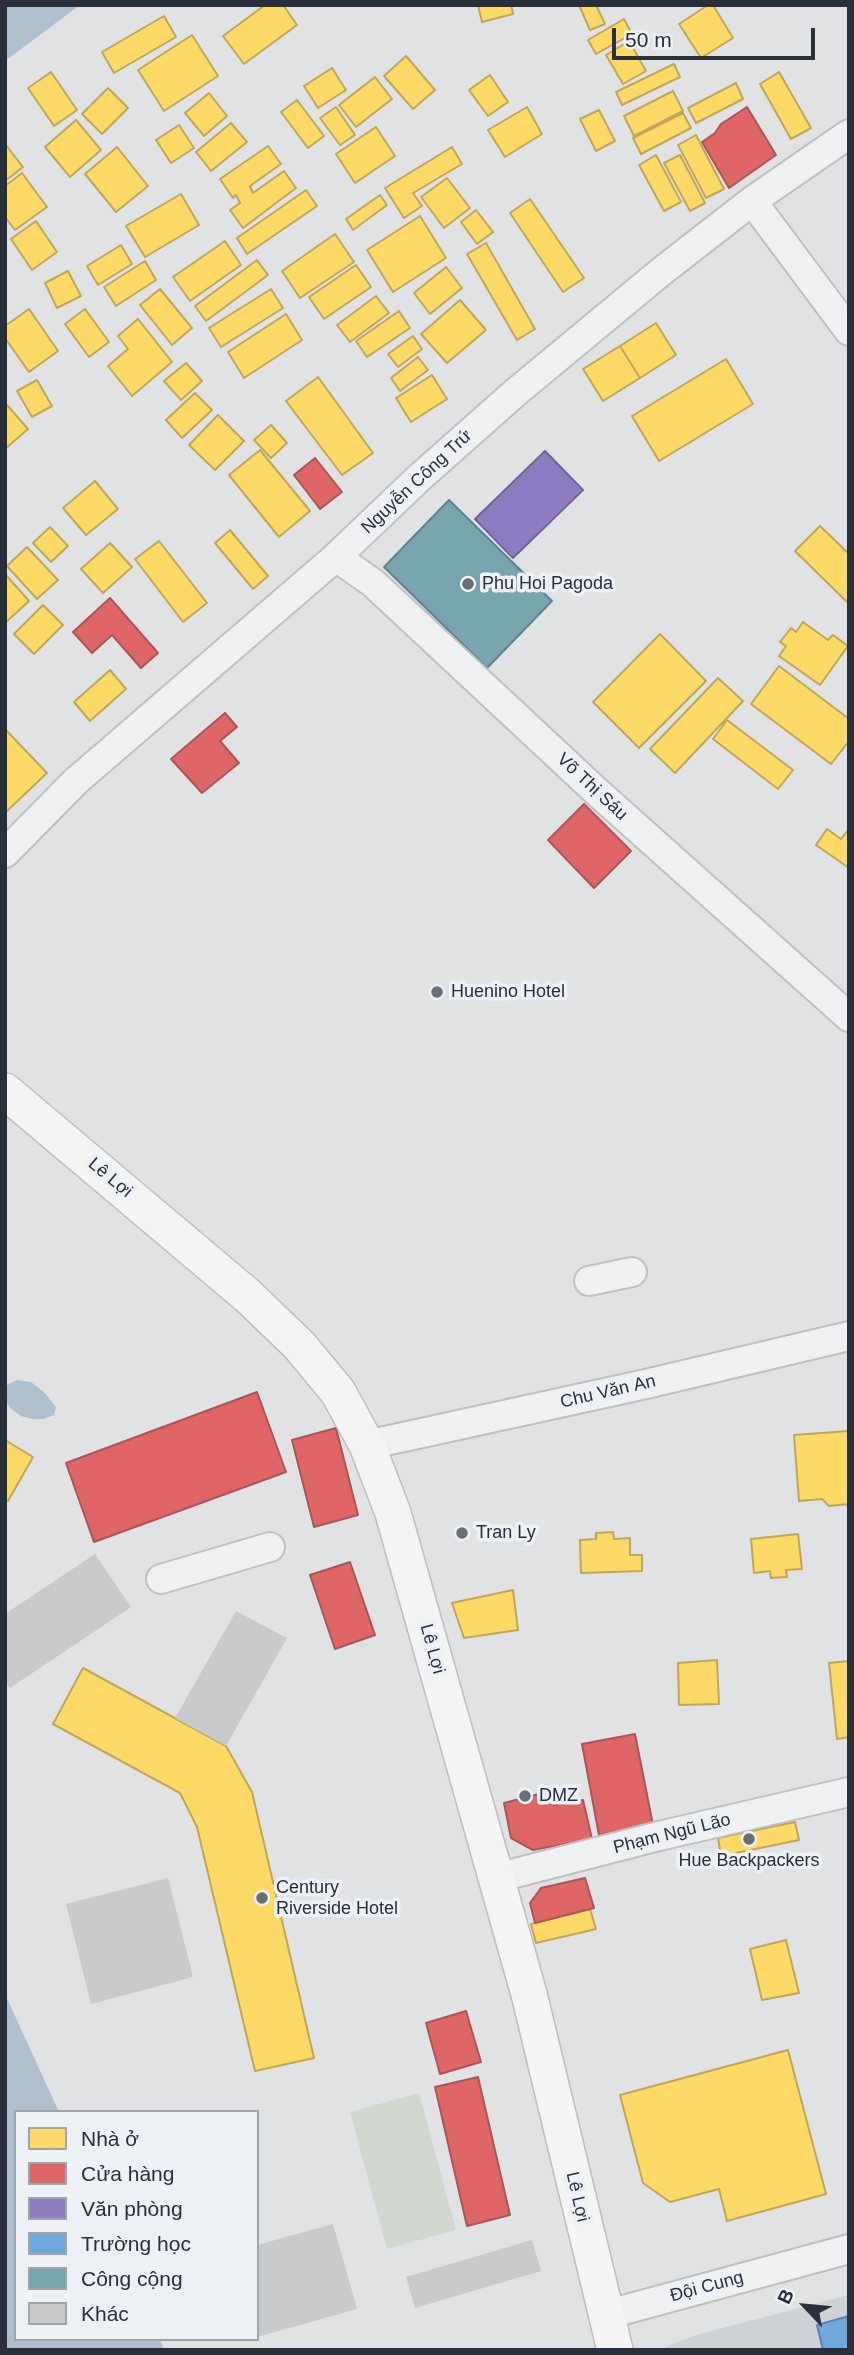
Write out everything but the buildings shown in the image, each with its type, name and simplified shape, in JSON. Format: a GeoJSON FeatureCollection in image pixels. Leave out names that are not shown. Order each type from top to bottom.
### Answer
{"type":"FeatureCollection","features":[{"type":"Feature","properties":{"kind":"main road","name":"Lê Lợi"},"geometry":{"type":"LineString","coordinates":[[5,1091],[248,1296],[299,1345],[338,1392],[366,1445],[393,1513],[536,2021],[615,2350]]}},
{"type":"Feature","properties":{"kind":"street","name":"Nguyễn Công Trứ"},"geometry":{"type":"LineString","coordinates":[[5,853],[76,781],[336,557],[420,477],[516,392],[662,271],[752,201],[849,134]]}},
{"type":"Feature","properties":{"kind":"street"},"geometry":{"type":"LineString","coordinates":[[752,201],[849,331]]}},
{"type":"Feature","properties":{"kind":"street","name":"Võ Thị Sáu"},"geometry":{"type":"LineString","coordinates":[[336,557],[373,583],[709,894],[849,1017]]}},
{"type":"Feature","properties":{"kind":"street"},"geometry":{"type":"LineString","coordinates":[[589,1281],[632,1272]]}},
{"type":"Feature","properties":{"kind":"street","name":"Chu Văn An"},"geometry":{"type":"LineString","coordinates":[[366,1445],[849,1336]]}},
{"type":"Feature","properties":{"kind":"street"},"geometry":{"type":"LineString","coordinates":[[161,1578],[270,1547]]}},
{"type":"Feature","properties":{"kind":"street","name":"Phạm Ngũ Lão"},"geometry":{"type":"LineString","coordinates":[[496,1878],[659,1836],[849,1792]]}},
{"type":"Feature","properties":{"kind":"street","name":"Đội Cung"},"geometry":{"type":"LineString","coordinates":[[605,2315],[849,2249]]}},
{"type":"Feature","properties":{"kind":"shaded area"},"geometry":{"type":"Polygon","coordinates":[[[419,2093],[456,2230],[387,2249],[350,2112],[419,2093]]]}},
{"type":"Feature","properties":{"kind":"shaded area"},"geometry":{"type":"Polygon","coordinates":[[[849,2295],[849,2350],[665,2350],[665,2347],[696,2335],[849,2295]]]}},
{"type":"Feature","properties":{"kind":"water"},"geometry":{"type":"Polygon","coordinates":[[[5,5],[80,5],[5,61],[5,5]]]}},
{"type":"Feature","properties":{"kind":"water"},"geometry":{"type":"Polygon","coordinates":[[[17,1380],[31,1382],[45,1393],[56,1407],[54,1415],[33,1419],[21,1416],[10,1408],[5,1400],[5,1386],[17,1380]]]}},
{"type":"Feature","properties":{"kind":"water"},"geometry":{"type":"Polygon","coordinates":[[[5,1994],[58,2110],[14,2110],[14,2341],[161,2341],[164,2350],[5,2350],[5,1994]]]}},
{"type":"Feature","properties":{"kind":"place","name":"Phu Hoi Pagoda"},"geometry":{"type":"Point","coordinates":[468,584]}},
{"type":"Feature","properties":{"kind":"place","name":"Huenino Hotel"},"geometry":{"type":"Point","coordinates":[437,992]}},
{"type":"Feature","properties":{"kind":"place","name":"Tran Ly"},"geometry":{"type":"Point","coordinates":[462,1533]}},
{"type":"Feature","properties":{"kind":"place","name":"DMZ"},"geometry":{"type":"Point","coordinates":[525,1796]}},
{"type":"Feature","properties":{"kind":"place","name":"Hue Backpackers"},"geometry":{"type":"Point","coordinates":[749,1839]}},
{"type":"Feature","properties":{"kind":"place","name":"Century Riverside Hotel"},"geometry":{"type":"Point","coordinates":[262,1898]}}]}
